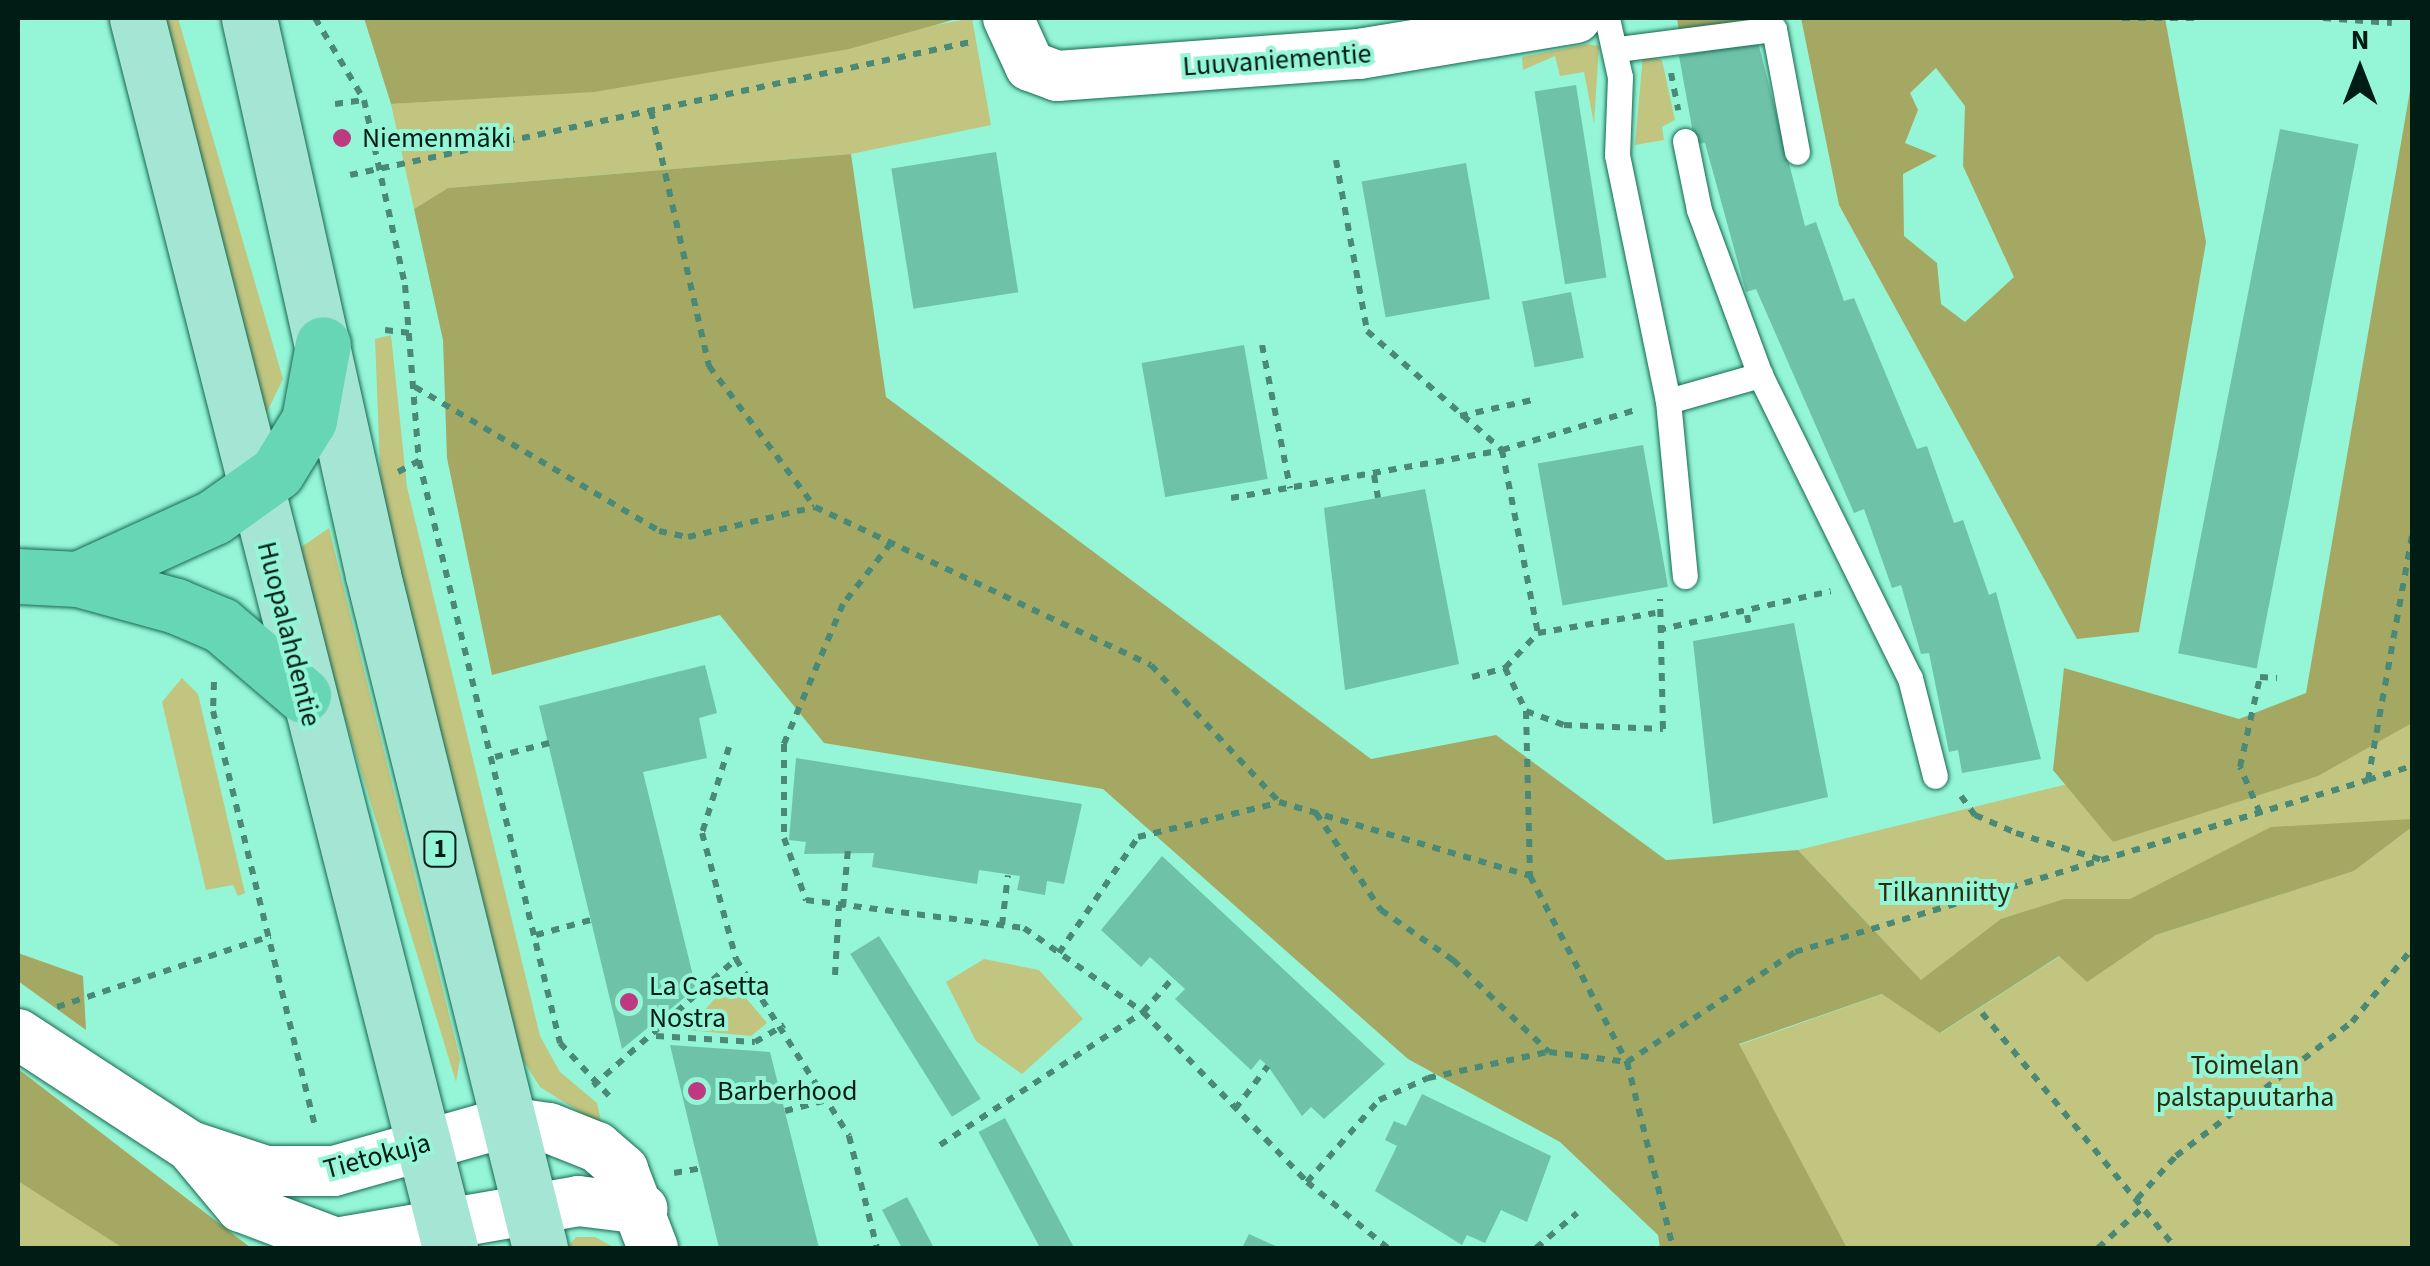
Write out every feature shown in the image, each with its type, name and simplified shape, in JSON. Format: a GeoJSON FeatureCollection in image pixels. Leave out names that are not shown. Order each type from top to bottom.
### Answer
{"type":"FeatureCollection","features":[{"type":"Feature","properties":{"kind":"highway"},"geometry":{"type":"LineString","coordinates":[[78,579],[254,492],[309,420],[323,344]]}},
{"type":"Feature","properties":{"kind":"highway"},"geometry":{"type":"LineString","coordinates":[[18,576],[78,579],[221,625],[303,695]]}},
{"type":"Feature","properties":{"kind":"main road","name":"Huopalahdentie"},"geometry":{"type":"LineString","coordinates":[[137,18],[303,695],[419,1145],[447,1238]]}},
{"type":"Feature","properties":{"kind":"main road","name":"1"},"geometry":{"type":"LineString","coordinates":[[248,18],[534,1228]]}},
{"type":"Feature","properties":{"kind":"street","name":"Luuvaniementie"},"geometry":{"type":"LineString","coordinates":[[992,29],[1030,66],[1057,76],[1390,34],[1576,18]]}},
{"type":"Feature","properties":{"kind":"street","name":"Tietokuja"},"geometry":{"type":"LineString","coordinates":[[30,1024],[190,1146],[240,1207],[287,1229],[336,1243],[447,1238],[534,1228]]}},
{"type":"Feature","properties":{"kind":"street","name":"Tietokuja"},"geometry":{"type":"LineString","coordinates":[[190,1146],[308,1174],[507,1122]]}},
{"type":"Feature","properties":{"kind":"street"},"geometry":{"type":"LineString","coordinates":[[507,1122],[597,1147],[623,1170],[656,1210]]}},
{"type":"Feature","properties":{"kind":"street"},"geometry":{"type":"LineString","coordinates":[[534,1228],[656,1210]]}},
{"type":"Feature","properties":{"kind":"lane"},"geometry":{"type":"LineString","coordinates":[[1606,18],[1618,49],[1616,154],[1668,400],[1685,576]]}},
{"type":"Feature","properties":{"kind":"lane"},"geometry":{"type":"LineString","coordinates":[[1618,49],[1774,28],[1797,152]]}},
{"type":"Feature","properties":{"kind":"lane"},"geometry":{"type":"LineString","coordinates":[[1685,141],[1699,210],[1760,375],[1910,678],[1934,776]]}},
{"type":"Feature","properties":{"kind":"lane"},"geometry":{"type":"LineString","coordinates":[[1668,400],[1760,375]]}},
{"type":"Feature","properties":{"kind":"path"},"geometry":{"type":"LineString","coordinates":[[315,18],[364,100],[410,333],[419,461],[495,757],[560,1043],[593,1086],[654,1036],[736,958]]}},
{"type":"Feature","properties":{"kind":"path"},"geometry":{"type":"LineString","coordinates":[[2122,18],[2202,18]]}},
{"type":"Feature","properties":{"kind":"path"},"geometry":{"type":"LineString","coordinates":[[2322,18],[2392,23]]}},
{"type":"Feature","properties":{"kind":"path"},"geometry":{"type":"LineString","coordinates":[[350,174],[652,111],[992,29]]}},
{"type":"Feature","properties":{"kind":"path"},"geometry":{"type":"LineString","coordinates":[[1676,98],[1678,108]]}},
{"type":"Feature","properties":{"kind":"path"},"geometry":{"type":"LineString","coordinates":[[335,104],[364,100]]}},
{"type":"Feature","properties":{"kind":"path"},"geometry":{"type":"LineString","coordinates":[[652,111],[709,366],[815,506],[1150,665],[1279,802]]}},
{"type":"Feature","properties":{"kind":"path"},"geometry":{"type":"LineString","coordinates":[[1336,160],[1367,331],[1502,450],[1538,632]]}},
{"type":"Feature","properties":{"kind":"path"},"geometry":{"type":"LineString","coordinates":[[385,330],[410,333]]}},
{"type":"Feature","properties":{"kind":"path"},"geometry":{"type":"LineString","coordinates":[[1262,345],[1290,488]]}},
{"type":"Feature","properties":{"kind":"path"},"geometry":{"type":"LineString","coordinates":[[416,387],[658,531],[688,537],[815,506]]}},
{"type":"Feature","properties":{"kind":"path"},"geometry":{"type":"LineString","coordinates":[[1459,416],[1532,400]]}},
{"type":"Feature","properties":{"kind":"path"},"geometry":{"type":"LineString","coordinates":[[1232,498],[1502,450],[1668,400]]}},
{"type":"Feature","properties":{"kind":"path"},"geometry":{"type":"LineString","coordinates":[[1374,475],[1378,498]]}},
{"type":"Feature","properties":{"kind":"path"},"geometry":{"type":"LineString","coordinates":[[2368,780],[2412,536]]}},
{"type":"Feature","properties":{"kind":"path"},"geometry":{"type":"LineString","coordinates":[[891,543],[843,604],[784,744],[784,838],[806,900],[1002,925],[1059,953],[1143,1012],[1308,1182],[1388,1248]]}},
{"type":"Feature","properties":{"kind":"path"},"geometry":{"type":"LineString","coordinates":[[1658,630],[1791,604]]}},
{"type":"Feature","properties":{"kind":"path"},"geometry":{"type":"LineString","coordinates":[[1472,677],[1506,668],[1538,632],[1655,613]]}},
{"type":"Feature","properties":{"kind":"path"},"geometry":{"type":"LineString","coordinates":[[1747,615],[1750,630]]}},
{"type":"Feature","properties":{"kind":"path"},"geometry":{"type":"LineString","coordinates":[[1526,711],[1564,725],[1663,729],[1659,647]]}},
{"type":"Feature","properties":{"kind":"path"},"geometry":{"type":"LineString","coordinates":[[1506,668],[1526,711],[1530,876],[1627,1062],[1673,1248]]}},
{"type":"Feature","properties":{"kind":"path"},"geometry":{"type":"LineString","coordinates":[[2260,813],[2240,768],[2260,677],[2277,678]]}},
{"type":"Feature","properties":{"kind":"path"},"geometry":{"type":"LineString","coordinates":[[495,757],[549,743]]}},
{"type":"Feature","properties":{"kind":"path"},"geometry":{"type":"LineString","coordinates":[[728,747],[702,833],[736,958],[784,1024],[849,1136],[878,1248]]}},
{"type":"Feature","properties":{"kind":"path"},"geometry":{"type":"LineString","coordinates":[[1308,1182],[1378,1100],[1428,1078],[1549,1052],[1627,1062],[1795,952],[2111,862],[2412,766]]}},
{"type":"Feature","properties":{"kind":"path"},"geometry":{"type":"LineString","coordinates":[[1934,776],[1975,815],[2111,862]]}},
{"type":"Feature","properties":{"kind":"path"},"geometry":{"type":"LineString","coordinates":[[1059,953],[1138,837],[1279,802],[1530,876]]}},
{"type":"Feature","properties":{"kind":"path"},"geometry":{"type":"LineString","coordinates":[[1316,812],[1381,910],[1453,960],[1549,1052]]}},
{"type":"Feature","properties":{"kind":"path"},"geometry":{"type":"LineString","coordinates":[[835,975],[848,849]]}},
{"type":"Feature","properties":{"kind":"path"},"geometry":{"type":"LineString","coordinates":[[1002,925],[1008,875]]}},
{"type":"Feature","properties":{"kind":"path"},"geometry":{"type":"LineString","coordinates":[[536,935],[591,920]]}},
{"type":"Feature","properties":{"kind":"path"},"geometry":{"type":"LineString","coordinates":[[30,1024],[87,991],[270,936]]}},
{"type":"Feature","properties":{"kind":"path"},"geometry":{"type":"LineString","coordinates":[[2098,1248],[2176,1156],[2352,1022],[2412,949]]}},
{"type":"Feature","properties":{"kind":"path"},"geometry":{"type":"LineString","coordinates":[[940,1145],[1143,1012],[1173,978]]}},
{"type":"Feature","properties":{"kind":"path"},"geometry":{"type":"LineString","coordinates":[[1982,1014],[2176,1248]]}},
{"type":"Feature","properties":{"kind":"path"},"geometry":{"type":"LineString","coordinates":[[654,1036],[755,1042],[784,1024]]}},
{"type":"Feature","properties":{"kind":"path"},"geometry":{"type":"LineString","coordinates":[[1236,1109],[1268,1066]]}},
{"type":"Feature","properties":{"kind":"path"},"geometry":{"type":"LineString","coordinates":[[785,1110],[828,1100]]}},
{"type":"Feature","properties":{"kind":"path"},"geometry":{"type":"LineString","coordinates":[[656,1210],[702,1168]]}},
{"type":"Feature","properties":{"kind":"path"},"geometry":{"type":"LineString","coordinates":[[1536,1248],[1577,1213]]}},
{"type":"Feature","properties":{"kind":"green space"},"geometry":{"type":"Polygon","coordinates":[[[165,18],[178,18],[283,379],[264,418],[165,18]]]}},
{"type":"Feature","properties":{"kind":"green space"},"geometry":{"type":"Polygon","coordinates":[[[364,18],[960,18],[849,49],[594,92],[391,104],[364,18]]]}},
{"type":"Feature","properties":{"kind":"green space"},"geometry":{"type":"Polygon","coordinates":[[[972,18],[991,125],[851,154],[448,188],[414,209],[391,104],[594,91],[972,18]]]}},
{"type":"Feature","properties":{"kind":"green space"},"geometry":{"type":"Polygon","coordinates":[[[1677,18],[1756,18],[1679,31],[1677,18]]]}},
{"type":"Feature","properties":{"kind":"green space"},"geometry":{"type":"Polygon","coordinates":[[[1801,18],[2165,18],[2206,242],[2139,632],[2077,639],[1839,205],[1801,18]],[[1936,68],[1910,93],[1918,110],[1905,143],[1937,156],[1903,174],[1904,236],[1937,263],[1941,304],[1965,322],[2014,277],[1963,166],[1965,106],[1936,68]]]}},
{"type":"Feature","properties":{"kind":"green space"},"geometry":{"type":"Polygon","coordinates":[[[1587,44],[1599,46],[1594,124],[1584,72],[1560,76],[1555,56],[1523,70],[1522,57],[1587,44]]]}},
{"type":"Feature","properties":{"kind":"green space"},"geometry":{"type":"Polygon","coordinates":[[[1643,55],[1662,60],[1675,120],[1662,127],[1664,140],[1635,145],[1643,55]]]}},
{"type":"Feature","properties":{"kind":"green space"},"geometry":{"type":"Polygon","coordinates":[[[2412,79],[2412,723],[2318,776],[2113,842],[2053,770],[2064,668],[2239,719],[2306,693],[2412,79]]]}},
{"type":"Feature","properties":{"kind":"green space"},"geometry":{"type":"Polygon","coordinates":[[[851,154],[886,397],[1371,759],[1496,735],[1666,860],[1798,850],[1921,980],[2001,919],[2064,899],[2130,899],[2271,827],[2412,819],[2412,827],[2354,871],[2156,935],[2087,982],[2059,956],[1940,1033],[1882,994],[1739,1044],[1847,1248],[1660,1248],[1658,1235],[1560,1142],[1408,1059],[1103,789],[824,743],[720,615],[492,675],[447,458],[443,340],[414,209],[448,188],[851,154]]]}},
{"type":"Feature","properties":{"kind":"green space","name":"Tilkanniitty"},"geometry":{"type":"Polygon","coordinates":[[[2412,164],[2412,822],[1921,980],[1798,850],[2325,721],[2412,164]]]}},
{"type":"Feature","properties":{"kind":"green space"},"geometry":{"type":"Polygon","coordinates":[[[391,335],[407,487],[540,1036],[560,1072],[597,1103],[602,1126],[540,1087],[515,1047],[381,492],[375,339],[391,335]]]}},
{"type":"Feature","properties":{"kind":"green space"},"geometry":{"type":"Polygon","coordinates":[[[329,528],[460,1059],[456,1082],[294,552],[329,528]]]}},
{"type":"Feature","properties":{"kind":"green space"},"geometry":{"type":"Polygon","coordinates":[[[182,678],[198,694],[245,893],[238,896],[233,885],[206,890],[162,702],[182,678]]]}},
{"type":"Feature","properties":{"kind":"green space","name":"Toimelan palstapuutarha"},"geometry":{"type":"Polygon","coordinates":[[[2412,827],[2412,1248],[1847,1248],[1739,1045],[1883,994],[1941,1033],[2060,956],[2087,981],[2156,935],[2354,871],[2412,827]]]}},
{"type":"Feature","properties":{"kind":"green space"},"geometry":{"type":"Polygon","coordinates":[[[18,953],[83,976],[86,1030],[18,981],[18,953]]]}},
{"type":"Feature","properties":{"kind":"green space"},"geometry":{"type":"Polygon","coordinates":[[[984,959],[1039,970],[1083,1019],[1022,1074],[976,1041],[946,982],[984,959]]]}},
{"type":"Feature","properties":{"kind":"green space"},"geometry":{"type":"Polygon","coordinates":[[[731,980],[767,1023],[751,1036],[687,1030],[731,980]]]}},
{"type":"Feature","properties":{"kind":"green space"},"geometry":{"type":"Polygon","coordinates":[[[18,1069],[251,1248],[18,1248],[18,1069]]]}},
{"type":"Feature","properties":{"kind":"green space"},"geometry":{"type":"Polygon","coordinates":[[[18,1069],[251,1248],[123,1248],[18,1181],[18,1069]]]}},
{"type":"Feature","properties":{"kind":"green space"},"geometry":{"type":"Polygon","coordinates":[[[576,1237],[595,1237],[615,1248],[567,1248],[576,1237]]]}},
{"type":"Feature","properties":{"kind":"building"},"geometry":{"type":"Polygon","coordinates":[[[1758,42],[1805,226],[1816,222],[1844,301],[1854,298],[1917,449],[1927,446],[1954,523],[1963,520],[1989,595],[1996,592],[2041,759],[1962,773],[1958,750],[1949,752],[1929,653],[1921,654],[1901,585],[1892,588],[1864,509],[1854,513],[1756,289],[1746,292],[1705,143],[1695,144],[1679,56],[1758,42]]]}},
{"type":"Feature","properties":{"kind":"building"},"geometry":{"type":"Polygon","coordinates":[[[1576,85],[1607,278],[1565,284],[1535,92],[1576,85]]]}},
{"type":"Feature","properties":{"kind":"building"},"geometry":{"type":"Polygon","coordinates":[[[2280,129],[2359,144],[2257,668],[2178,653],[2280,129]]]}},
{"type":"Feature","properties":{"kind":"building"},"geometry":{"type":"Polygon","coordinates":[[[996,152],[1018,292],[914,309],[891,169],[996,152]]]}},
{"type":"Feature","properties":{"kind":"building"},"geometry":{"type":"Polygon","coordinates":[[[1466,163],[1490,299],[1386,317],[1362,181],[1466,163]]]}},
{"type":"Feature","properties":{"kind":"building"},"geometry":{"type":"Polygon","coordinates":[[[1571,292],[1584,358],[1535,367],[1522,302],[1571,292]]]}},
{"type":"Feature","properties":{"kind":"building"},"geometry":{"type":"Polygon","coordinates":[[[1244,345],[1268,479],[1165,497],[1142,363],[1244,345]]]}},
{"type":"Feature","properties":{"kind":"building"},"geometry":{"type":"Polygon","coordinates":[[[1643,445],[1668,587],[1563,605],[1538,464],[1643,445]]]}},
{"type":"Feature","properties":{"kind":"building"},"geometry":{"type":"Polygon","coordinates":[[[1425,489],[1459,664],[1345,690],[1324,508],[1425,489]]]}},
{"type":"Feature","properties":{"kind":"building"},"geometry":{"type":"Polygon","coordinates":[[[1794,623],[1828,797],[1713,824],[1693,641],[1794,623]]]}},
{"type":"Feature","properties":{"kind":"building"},"geometry":{"type":"Polygon","coordinates":[[[705,665],[717,713],[699,718],[707,758],[643,772],[696,988],[622,1049],[539,706],[705,665]]]}},
{"type":"Feature","properties":{"kind":"building"},"geometry":{"type":"Polygon","coordinates":[[[796,758],[1082,804],[1064,884],[1047,881],[1045,895],[1017,890],[1020,876],[979,870],[977,884],[872,867],[874,853],[804,854],[806,842],[789,840],[796,758]]]}},
{"type":"Feature","properties":{"kind":"building"},"geometry":{"type":"Polygon","coordinates":[[[1162,856],[1385,1064],[1324,1119],[1311,1107],[1302,1116],[1268,1066],[1260,1059],[1251,1070],[1175,999],[1185,989],[1150,957],[1141,967],[1101,930],[1162,856]]]}},
{"type":"Feature","properties":{"kind":"building"},"geometry":{"type":"Polygon","coordinates":[[[879,936],[981,1099],[952,1117],[850,954],[879,936]]]}},
{"type":"Feature","properties":{"kind":"building"},"geometry":{"type":"Polygon","coordinates":[[[670,1045],[770,1052],[819,1248],[719,1248],[670,1045]]]}},
{"type":"Feature","properties":{"kind":"building"},"geometry":{"type":"Polygon","coordinates":[[[1422,1094],[1551,1156],[1527,1222],[1501,1210],[1485,1243],[1467,1235],[1462,1245],[1375,1191],[1397,1146],[1385,1140],[1394,1121],[1406,1126],[1422,1094]]]}},
{"type":"Feature","properties":{"kind":"building"},"geometry":{"type":"Polygon","coordinates":[[[1005,1118],[1074,1248],[1040,1248],[979,1132],[1005,1118]]]}},
{"type":"Feature","properties":{"kind":"building"},"geometry":{"type":"Polygon","coordinates":[[[907,1197],[934,1248],[902,1248],[882,1210],[907,1197]]]}},
{"type":"Feature","properties":{"kind":"building"},"geometry":{"type":"Polygon","coordinates":[[[1249,1234],[1280,1248],[1242,1248],[1249,1234]]]}},
{"type":"Feature","properties":{"kind":"place","name":"Niemenmäki"},"geometry":{"type":"Point","coordinates":[342,138]}},
{"type":"Feature","properties":{"kind":"place","name":"La Casetta Nostra"},"geometry":{"type":"Point","coordinates":[629,1002]}},
{"type":"Feature","properties":{"kind":"place","name":"Barberhood"},"geometry":{"type":"Point","coordinates":[697,1091]}}]}
